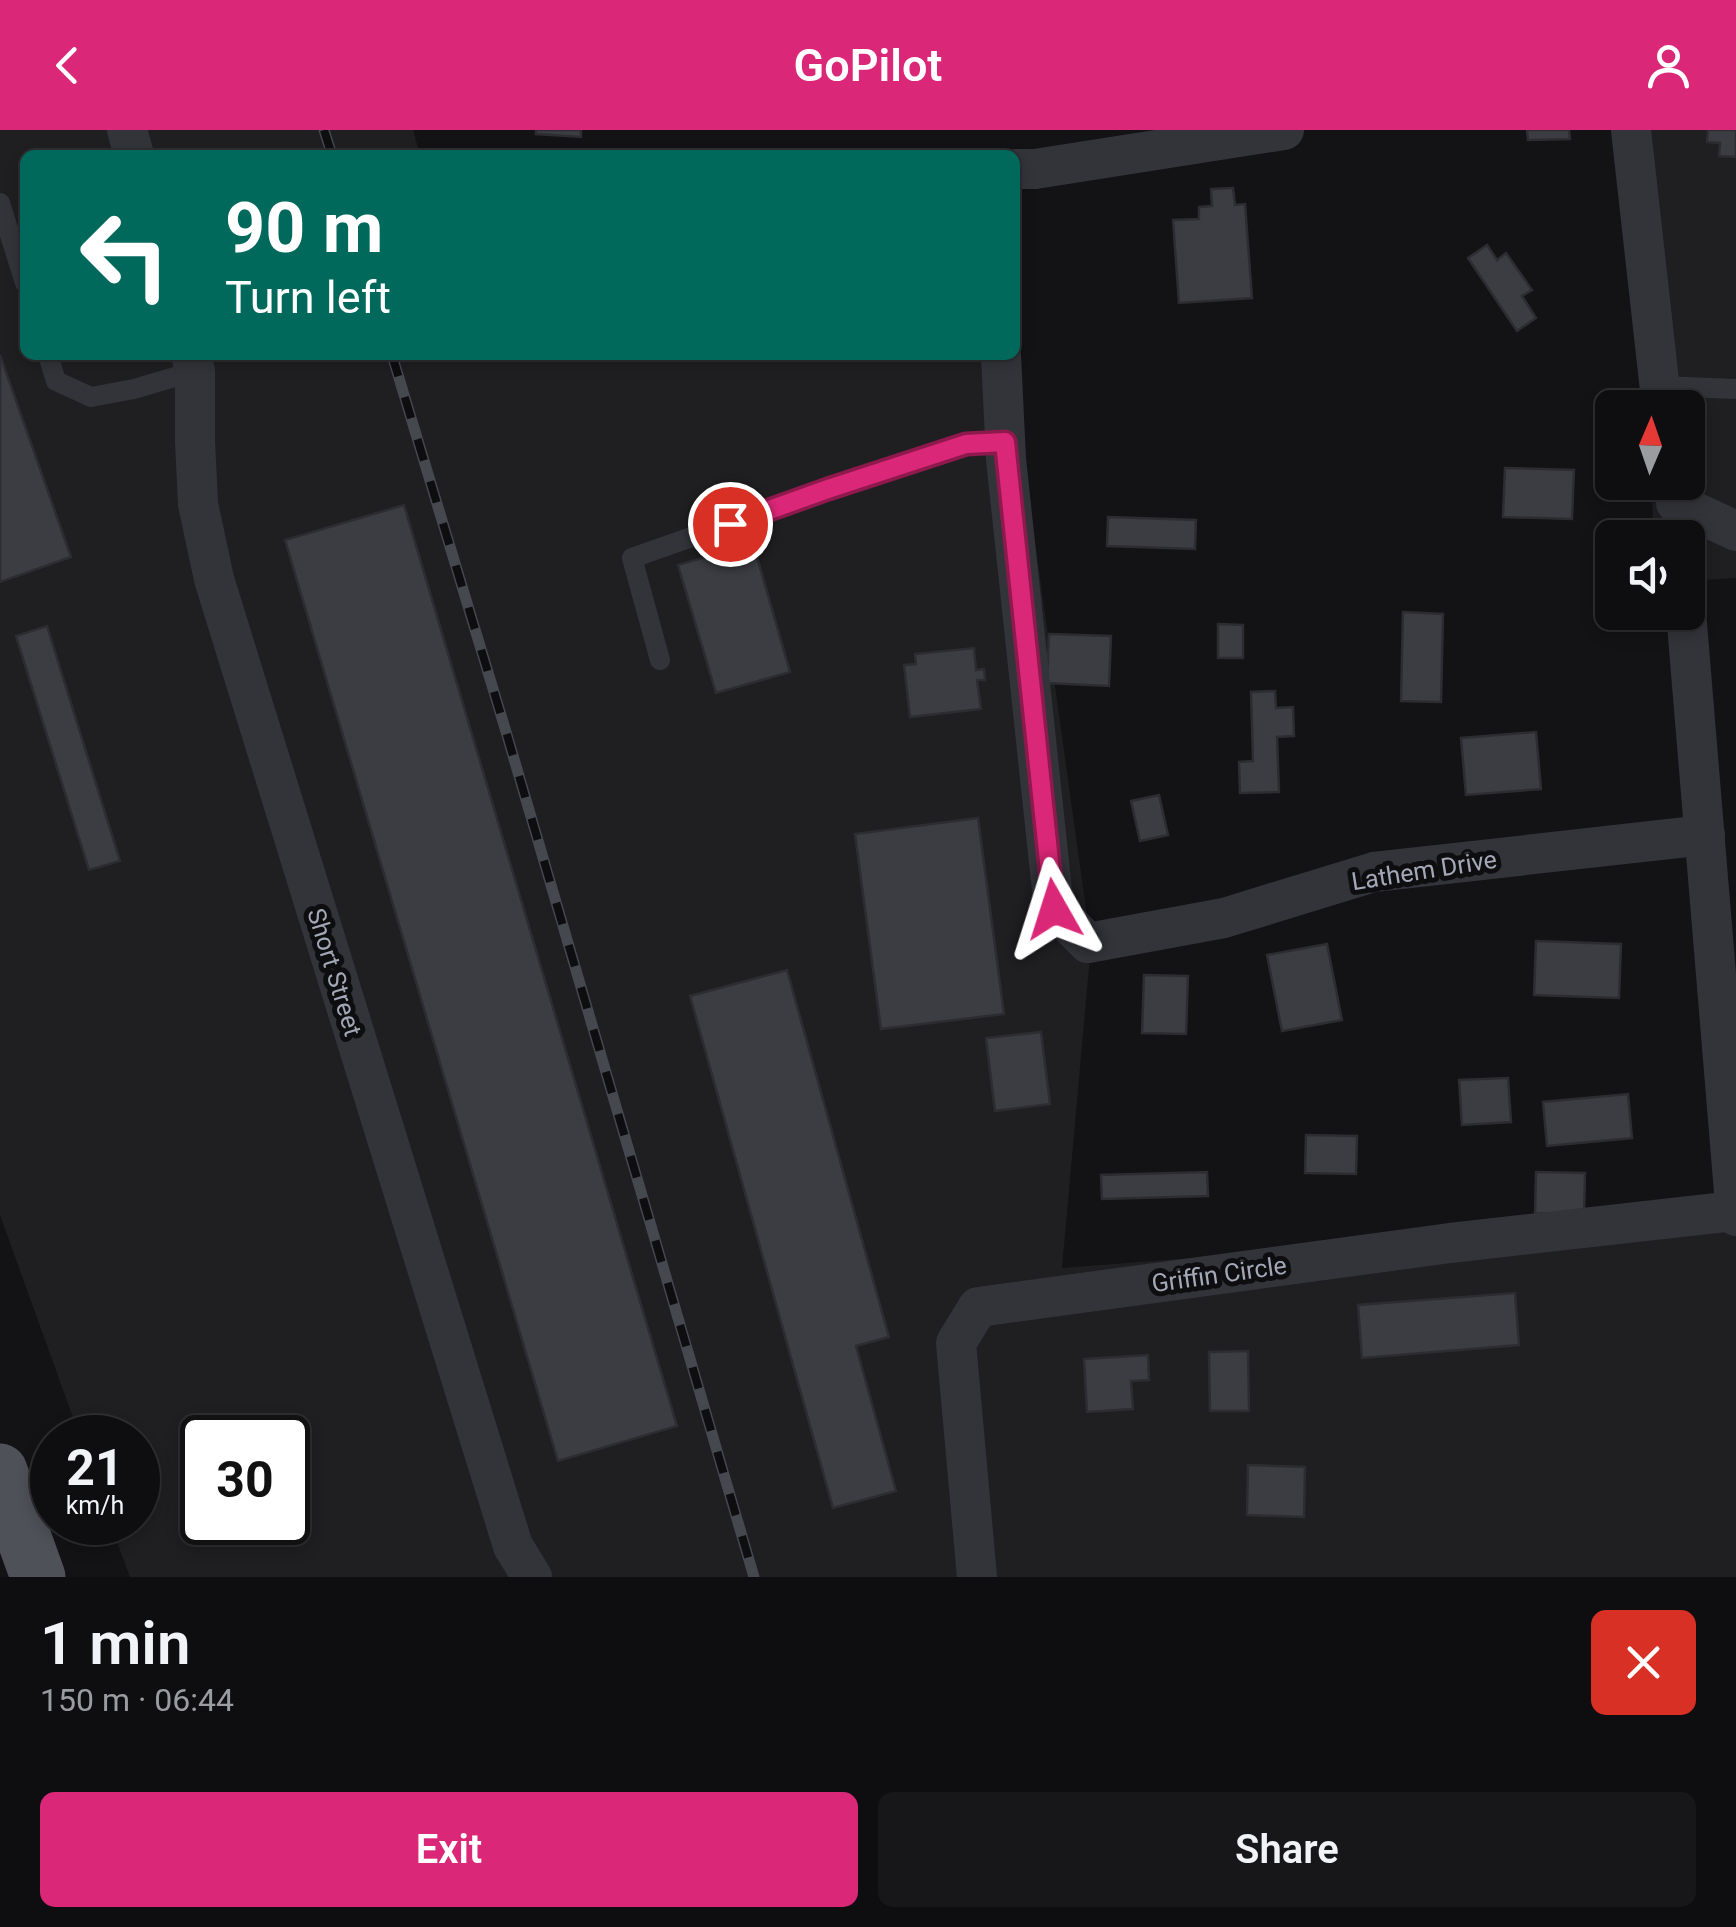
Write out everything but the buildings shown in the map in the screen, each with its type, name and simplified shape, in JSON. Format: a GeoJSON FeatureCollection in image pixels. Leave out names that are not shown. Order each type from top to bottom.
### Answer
{"type":"FeatureCollection","features":[{"type":"Feature","properties":{"kind":"main road"},"geometry":{"type":"LineString","coordinates":[[0,1470],[38,1577]]}},
{"type":"Feature","properties":{"kind":"street"},"geometry":{"type":"LineString","coordinates":[[1022,175],[1284,130]]}},
{"type":"Feature","properties":{"kind":"street"},"geometry":{"type":"LineString","coordinates":[[1631,130],[1659,390]]}},
{"type":"Feature","properties":{"kind":"street"},"geometry":{"type":"LineString","coordinates":[[1001,360],[1005,442]]}},
{"type":"Feature","properties":{"kind":"street","name":"Short Street"},"geometry":{"type":"LineString","coordinates":[[193,363],[198,504],[214,579],[513,1546],[532,1577]]}},
{"type":"Feature","properties":{"kind":"street","name":"Lathem Drive"},"geometry":{"type":"LineString","coordinates":[[1005,442],[1054,909],[1088,942],[1224,918],[1374,872],[1705,835]]}},
{"type":"Feature","properties":{"kind":"street"},"geometry":{"type":"LineString","coordinates":[[1676,508],[1736,530]]}},
{"type":"Feature","properties":{"kind":"street"},"geometry":{"type":"LineString","coordinates":[[1688,630],[1736,1213]]}},
{"type":"Feature","properties":{"kind":"street","name":"Griffin Circle"},"geometry":{"type":"LineString","coordinates":[[977,1577],[956,1342],[978,1307],[1450,1243],[1736,1213]]}},
{"type":"Feature","properties":{"kind":"lane"},"geometry":{"type":"LineString","coordinates":[[0,203],[20,266]]}},
{"type":"Feature","properties":{"kind":"lane"},"geometry":{"type":"LineString","coordinates":[[49,360],[56,382],[92,397],[134,389],[193,363]]}},
{"type":"Feature","properties":{"kind":"lane"},"geometry":{"type":"LineString","coordinates":[[1705,392],[1736,389]]}},
{"type":"Feature","properties":{"kind":"lane"},"geometry":{"type":"LineString","coordinates":[[660,660],[632,558],[966,444],[1005,442]]}},
{"type":"Feature","properties":{"kind":"shaded area"},"geometry":{"type":"Polygon","coordinates":[[[0,130],[413,130],[419,150],[20,150],[20,360],[1010,360],[1091,945],[1062,1268],[1736,1216],[1736,1577],[130,1577],[118,1545],[160,1545],[160,1415],[72,1415],[0,1215],[0,130]]]}},
{"type":"Feature","properties":{"kind":"shaded area"},"geometry":{"type":"Polygon","coordinates":[[[1649,130],[1736,130],[1736,578],[1705,580],[1705,520],[1653,520],[1652,500],[1705,500],[1705,390],[1651,390],[1649,130]]]}},
{"type":"Feature","properties":{"kind":"railway"},"geometry":{"type":"LineString","coordinates":[[324,130],[330,150]]}},
{"type":"Feature","properties":{"kind":"railway"},"geometry":{"type":"LineString","coordinates":[[394,360],[754,1577]]}},
{"type":"Feature","properties":{"kind":"route"},"geometry":{"type":"LineString","coordinates":[[730,524],[966,444],[1005,442],[1054,909]]}}]}
